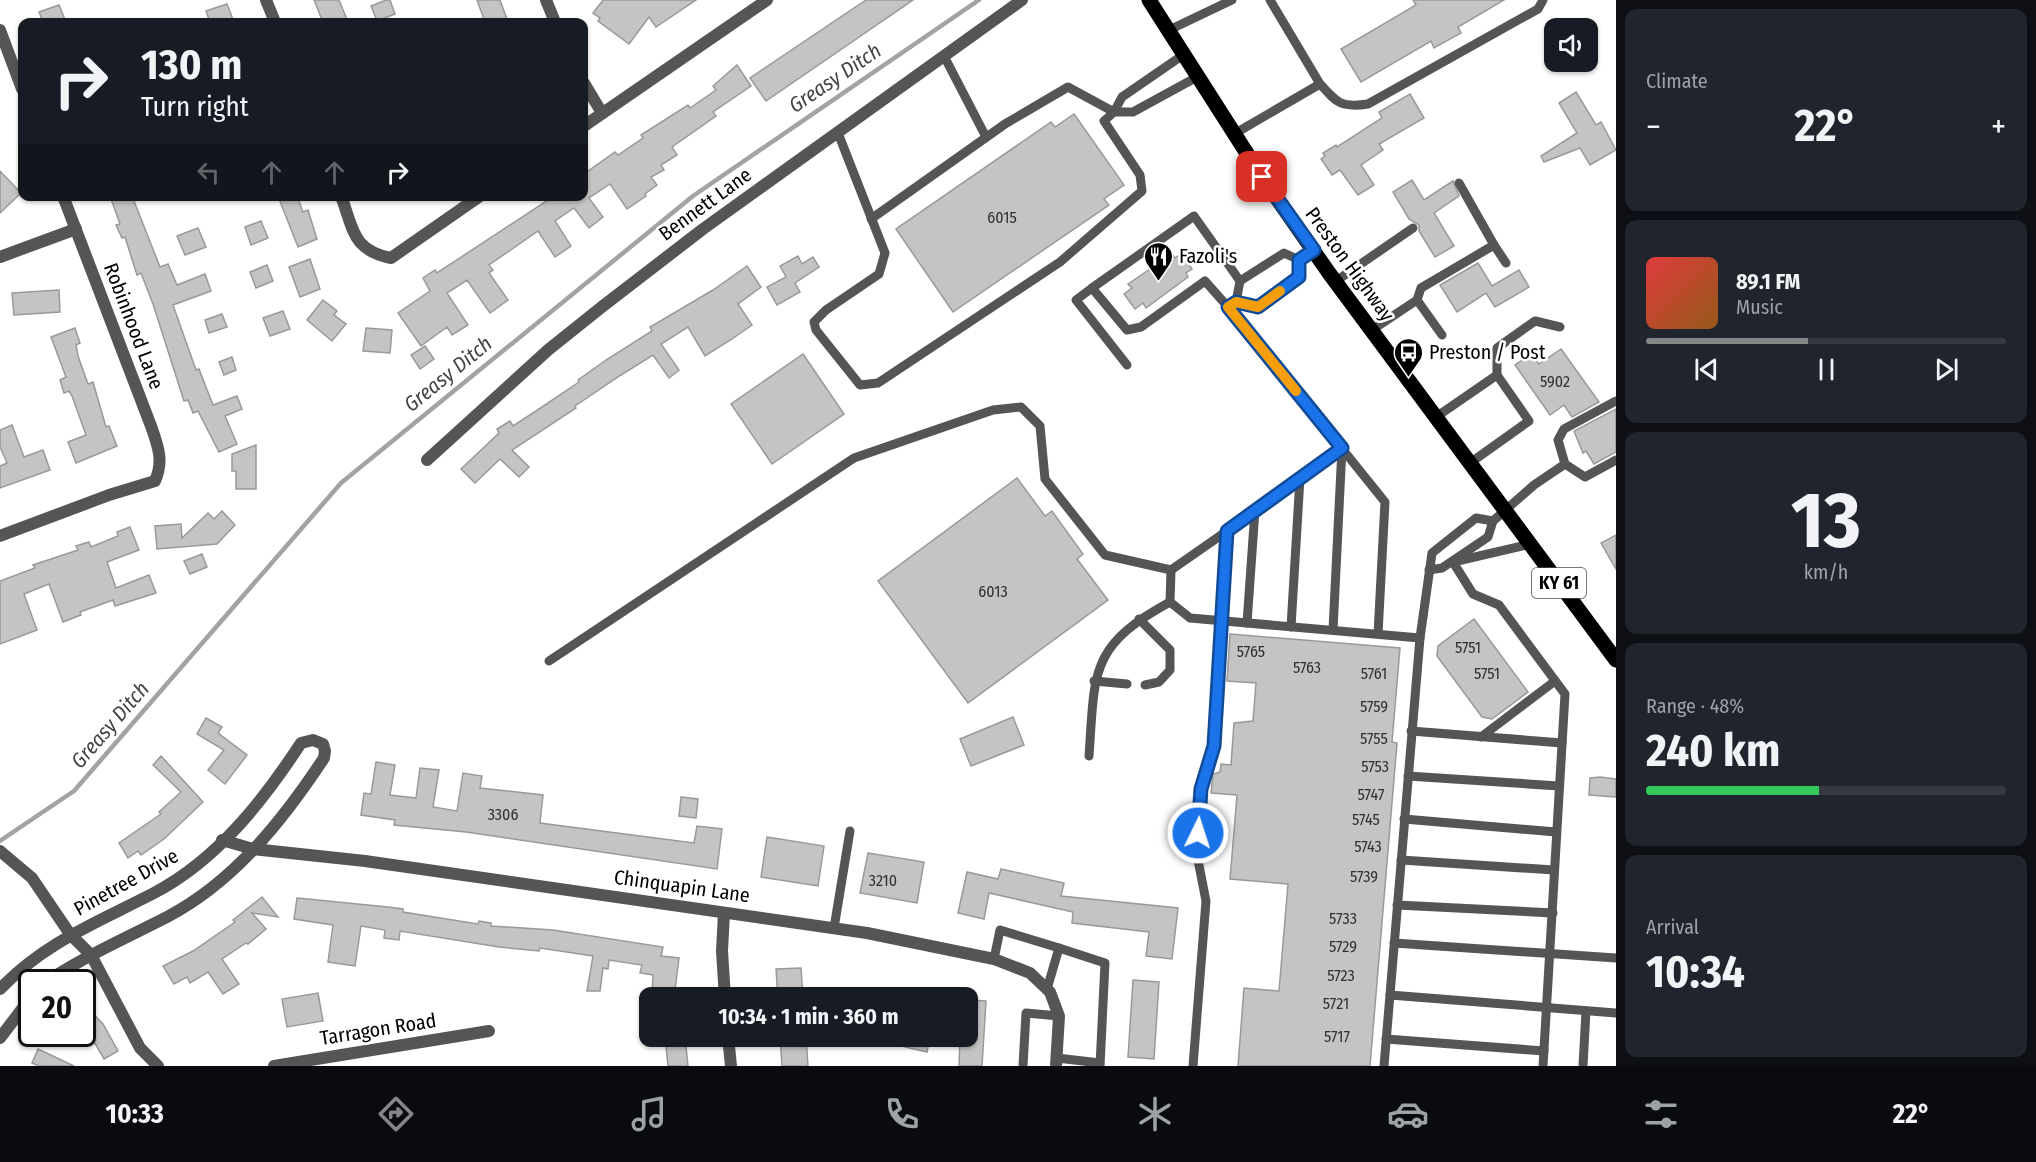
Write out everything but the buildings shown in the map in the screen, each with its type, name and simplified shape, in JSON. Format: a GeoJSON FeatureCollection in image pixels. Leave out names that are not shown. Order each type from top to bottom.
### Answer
{"type":"FeatureCollection","features":[{"type":"Feature","properties":{"kind":"main road","name":"Preston Highway"},"geometry":{"type":"LineString","coordinates":[[1149,0],[1234,134],[1336,281],[1615,656]]}},
{"type":"Feature","properties":{"kind":"street"},"geometry":{"type":"LineString","coordinates":[[266,0],[273,18]]}},
{"type":"Feature","properties":{"kind":"street"},"geometry":{"type":"LineString","coordinates":[[546,0],[553,18]]}},
{"type":"Feature","properties":{"kind":"street"},"geometry":{"type":"LineString","coordinates":[[588,123],[767,0]]}},
{"type":"Feature","properties":{"kind":"street","name":"Bennett Lane"},"geometry":{"type":"LineString","coordinates":[[427,460],[548,350],[593,314],[703,229],[1022,0]]}},
{"type":"Feature","properties":{"kind":"street"},"geometry":{"type":"LineString","coordinates":[[0,30],[18,78]]}},
{"type":"Feature","properties":{"kind":"street"},"geometry":{"type":"LineString","coordinates":[[588,90],[602,113]]}},
{"type":"Feature","properties":{"kind":"street","name":"Robinhood Lane"},"geometry":{"type":"LineString","coordinates":[[0,536],[109,495],[155,481],[159,472],[161,456],[151,426],[65,201]]}},
{"type":"Feature","properties":{"kind":"street"},"geometry":{"type":"LineString","coordinates":[[343,201],[362,246],[374,254],[391,258],[473,201]]}},
{"type":"Feature","properties":{"kind":"street"},"geometry":{"type":"LineString","coordinates":[[0,257],[76,229]]}},
{"type":"Feature","properties":{"kind":"street","name":"Pinetree Drive"},"geometry":{"type":"LineString","coordinates":[[0,989],[22,966],[70,934],[154,893],[207,855],[253,811],[301,743],[313,740],[323,744],[326,751],[324,758],[274,829],[225,876],[187,904],[68,969]]}},
{"type":"Feature","properties":{"kind":"street","name":"Chinquapin Lane"},"geometry":{"type":"LineString","coordinates":[[222,840],[253,849],[365,861],[834,928],[994,959],[1030,973],[1047,989],[1059,1016],[1057,1062]]}},
{"type":"Feature","properties":{"kind":"street"},"geometry":{"type":"LineString","coordinates":[[0,850],[32,878],[70,934],[91,955],[140,1048],[158,1066]]}},
{"type":"Feature","properties":{"kind":"street"},"geometry":{"type":"LineString","coordinates":[[724,913],[722,951],[724,987]]}},
{"type":"Feature","properties":{"kind":"street"},"geometry":{"type":"LineString","coordinates":[[0,1038],[18,1014]]}},
{"type":"Feature","properties":{"kind":"street","name":"Tarragon Road"},"geometry":{"type":"LineString","coordinates":[[274,1066],[489,1031]]}},
{"type":"Feature","properties":{"kind":"street"},"geometry":{"type":"LineString","coordinates":[[729,1047],[731,1066]]}},
{"type":"Feature","properties":{"kind":"lane"},"geometry":{"type":"LineString","coordinates":[[1167,31],[1232,0]]}},
{"type":"Feature","properties":{"kind":"lane"},"geometry":{"type":"LineString","coordinates":[[1270,0],[1320,84],[1335,101],[1348,107],[1368,104],[1538,9],[1543,0]]}},
{"type":"Feature","properties":{"kind":"lane"},"geometry":{"type":"LineString","coordinates":[[838,133],[885,253],[879,274],[826,310],[814,322],[816,330],[860,385],[878,383],[1060,262],[1143,191],[1140,175],[1104,121],[1114,112],[1122,97],[1183,55]]}},
{"type":"Feature","properties":{"kind":"lane"},"geometry":{"type":"LineString","coordinates":[[944,56],[986,137]]}},
{"type":"Feature","properties":{"kind":"lane"},"geometry":{"type":"LineString","coordinates":[[871,219],[986,137],[1068,87],[1114,112],[1133,112],[1197,77]]}},
{"type":"Feature","properties":{"kind":"lane"},"geometry":{"type":"LineString","coordinates":[[1234,134],[1320,84]]}},
{"type":"Feature","properties":{"kind":"lane"},"geometry":{"type":"LineString","coordinates":[[1459,183],[1506,263]]}},
{"type":"Feature","properties":{"kind":"lane"},"geometry":{"type":"LineString","coordinates":[[1127,364],[1076,300],[1092,288],[1194,216],[1240,281]]}},
{"type":"Feature","properties":{"kind":"lane"},"geometry":{"type":"LineString","coordinates":[[1336,281],[1413,228]]}},
{"type":"Feature","properties":{"kind":"lane"},"geometry":{"type":"LineString","coordinates":[[1372,330],[1417,300],[1421,288],[1494,245]]}},
{"type":"Feature","properties":{"kind":"lane"},"geometry":{"type":"LineString","coordinates":[[1299,260],[1314,250]]}},
{"type":"Feature","properties":{"kind":"lane"},"geometry":{"type":"LineString","coordinates":[[1232,305],[1240,281],[1284,253],[1299,260]]}},
{"type":"Feature","properties":{"kind":"lane"},"geometry":{"type":"LineString","coordinates":[[1232,305],[1258,307],[1299,277],[1299,260]]}},
{"type":"Feature","properties":{"kind":"lane"},"geometry":{"type":"LineString","coordinates":[[1092,288],[1127,330],[1141,327],[1205,281],[1232,305],[1385,502],[1378,634]]}},
{"type":"Feature","properties":{"kind":"lane"},"geometry":{"type":"LineString","coordinates":[[1417,300],[1442,335]]}},
{"type":"Feature","properties":{"kind":"lane"},"geometry":{"type":"LineString","coordinates":[[1470,463],[1529,421],[1497,375],[1497,348],[1535,321],[1560,327]]}},
{"type":"Feature","properties":{"kind":"lane"},"geometry":{"type":"LineString","coordinates":[[1436,417],[1497,375]]}},
{"type":"Feature","properties":{"kind":"lane"},"geometry":{"type":"LineString","coordinates":[[1616,401],[1564,429],[1558,440],[1565,464],[1585,477],[1616,460]]}},
{"type":"Feature","properties":{"kind":"lane"},"geometry":{"type":"LineString","coordinates":[[549,661],[854,458],[993,410],[1021,407],[1040,426],[1045,479],[1105,555],[1171,570],[1342,448]]}},
{"type":"Feature","properties":{"kind":"lane"},"geometry":{"type":"LineString","coordinates":[[1333,630],[1342,448]]}},
{"type":"Feature","properties":{"kind":"lane"},"geometry":{"type":"LineString","coordinates":[[1429,570],[1442,568],[1453,562],[1488,537],[1493,521],[1534,484],[1565,464]]}},
{"type":"Feature","properties":{"kind":"lane"},"geometry":{"type":"LineString","coordinates":[[1291,627],[1300,478]]}},
{"type":"Feature","properties":{"kind":"lane"},"geometry":{"type":"LineString","coordinates":[[1247,623],[1255,510]]}},
{"type":"Feature","properties":{"kind":"lane"},"geometry":{"type":"LineString","coordinates":[[1384,1066],[1411,731],[1420,638],[1432,553],[1476,518],[1493,521]]}},
{"type":"Feature","properties":{"kind":"lane"},"geometry":{"type":"LineString","coordinates":[[1193,1066],[1206,901],[1197,855],[1201,789],[1214,746],[1227,531]]}},
{"type":"Feature","properties":{"kind":"lane"},"geometry":{"type":"LineString","coordinates":[[1453,562],[1531,544]]}},
{"type":"Feature","properties":{"kind":"lane"},"geometry":{"type":"LineString","coordinates":[[1453,562],[1473,594],[1499,605],[1565,694],[1543,1066]]}},
{"type":"Feature","properties":{"kind":"lane"},"geometry":{"type":"LineString","coordinates":[[1170,602],[1171,570]]}},
{"type":"Feature","properties":{"kind":"lane"},"geometry":{"type":"LineString","coordinates":[[1170,602],[1190,618],[1420,638]]}},
{"type":"Feature","properties":{"kind":"lane"},"geometry":{"type":"LineString","coordinates":[[1089,756],[1094,681],[1107,649],[1139,619],[1170,602]]}},
{"type":"Feature","properties":{"kind":"lane"},"geometry":{"type":"LineString","coordinates":[[1139,619],[1170,650],[1170,670],[1159,682],[1145,685]]}},
{"type":"Feature","properties":{"kind":"lane"},"geometry":{"type":"LineString","coordinates":[[1094,681],[1127,684]]}},
{"type":"Feature","properties":{"kind":"lane"},"geometry":{"type":"LineString","coordinates":[[1481,737],[1555,681]]}},
{"type":"Feature","properties":{"kind":"lane"},"geometry":{"type":"LineString","coordinates":[[1411,731],[1562,743]]}},
{"type":"Feature","properties":{"kind":"lane"},"geometry":{"type":"LineString","coordinates":[[1408,776],[1559,786]]}},
{"type":"Feature","properties":{"kind":"lane"},"geometry":{"type":"LineString","coordinates":[[1404,819],[1556,832]]}},
{"type":"Feature","properties":{"kind":"lane"},"geometry":{"type":"LineString","coordinates":[[834,928],[850,831]]}},
{"type":"Feature","properties":{"kind":"lane"},"geometry":{"type":"LineString","coordinates":[[1401,860],[1554,870]]}},
{"type":"Feature","properties":{"kind":"lane"},"geometry":{"type":"LineString","coordinates":[[1397,905],[1552,913]]}},
{"type":"Feature","properties":{"kind":"lane"},"geometry":{"type":"LineString","coordinates":[[994,959],[1000,930],[1105,963],[1100,1064],[1057,1062]]}},
{"type":"Feature","properties":{"kind":"lane"},"geometry":{"type":"LineString","coordinates":[[1394,943],[1550,956],[1616,958]]}},
{"type":"Feature","properties":{"kind":"lane"},"geometry":{"type":"LineString","coordinates":[[1047,989],[1059,948]]}},
{"type":"Feature","properties":{"kind":"lane"},"geometry":{"type":"LineString","coordinates":[[1390,995],[1616,1013]]}},
{"type":"Feature","properties":{"kind":"lane"},"geometry":{"type":"LineString","coordinates":[[1582,1066],[1586,1011]]}},
{"type":"Feature","properties":{"kind":"lane"},"geometry":{"type":"LineString","coordinates":[[1023,1066],[1026,1013],[1059,1016]]}},
{"type":"Feature","properties":{"kind":"lane"},"geometry":{"type":"LineString","coordinates":[[1386,1039],[1544,1051]]}},
{"type":"Feature","properties":{"kind":"waterway","name":"Greasy Ditch"},"geometry":{"type":"LineString","coordinates":[[0,841],[74,791],[341,483],[693,196],[979,0]]}},
{"type":"Feature","properties":{"kind":"slow traffic"},"geometry":{"type":"LineString","coordinates":[[1280,291],[1258,307],[1236,302],[1228,307],[1296,391]]}},
{"type":"Feature","properties":{"kind":"place","name":"Fazoli's"},"geometry":{"type":"Point","coordinates":[1158,282]}},
{"type":"Feature","properties":{"kind":"place","name":"Preston / Post"},"geometry":{"type":"Point","coordinates":[1408,378]}},
{"type":"Feature","properties":{"kind":"route"},"geometry":{"type":"LineString","coordinates":[[1198,833],[1201,789],[1214,746],[1227,531],[1342,448],[1228,307],[1236,302],[1258,307],[1299,277],[1299,260],[1314,250],[1262,177]]}}]}
